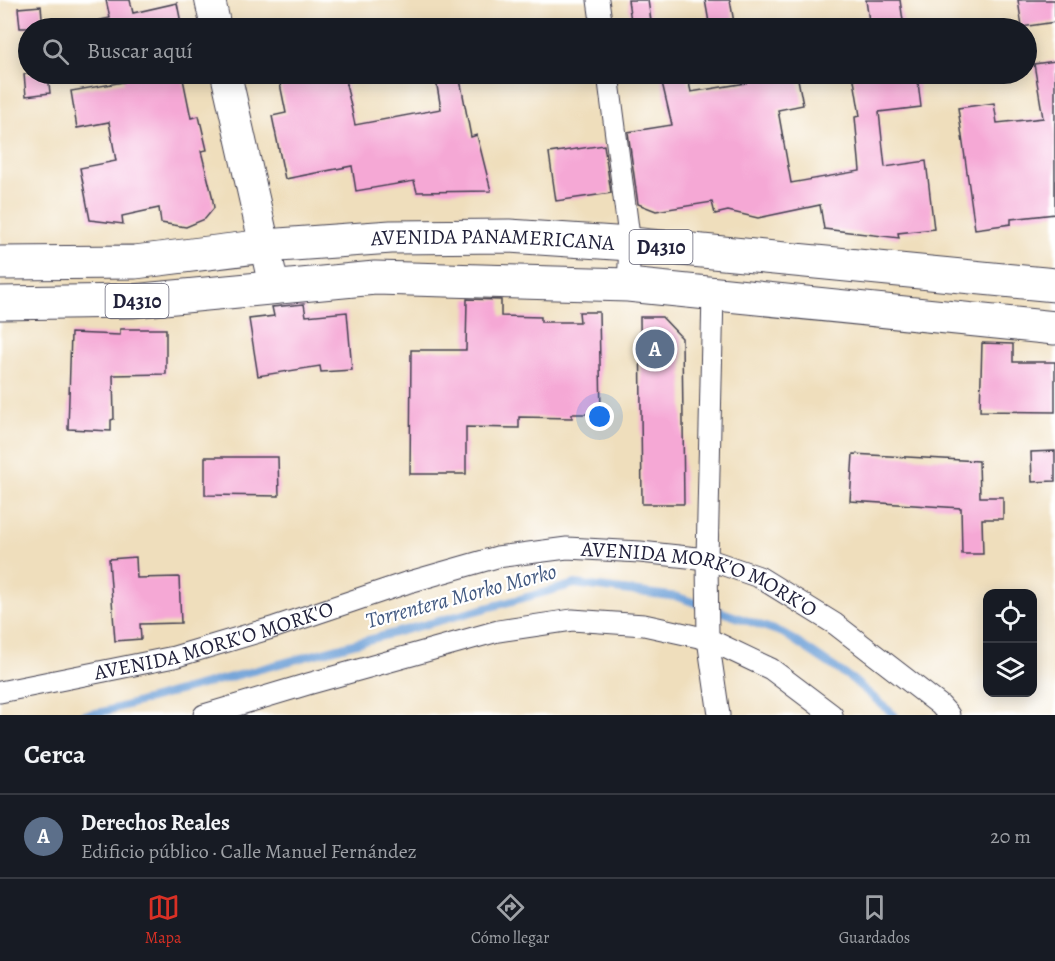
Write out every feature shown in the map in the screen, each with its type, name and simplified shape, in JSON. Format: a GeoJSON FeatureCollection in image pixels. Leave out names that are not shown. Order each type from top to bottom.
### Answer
{"type":"FeatureCollection","features":[{"type":"Feature","properties":{"kind":"main road"},"geometry":{"type":"LineString","coordinates":[[210,0],[214,18]]}},
{"type":"Feature","properties":{"kind":"main road"},"geometry":{"type":"LineString","coordinates":[[228,84],[274,287]]}},
{"type":"Feature","properties":{"kind":"main road","name":"AVENIDA PANAMERICANA"},"geometry":{"type":"LineString","coordinates":[[0,263],[135,262],[265,246],[403,237],[509,236],[630,244],[1055,285]]}},
{"type":"Feature","properties":{"kind":"main road","name":"AVENIDA PANAMERICANA"},"geometry":{"type":"LineString","coordinates":[[0,303],[132,301],[375,278],[628,285],[1055,328]]}},
{"type":"Feature","properties":{"kind":"street"},"geometry":{"type":"LineString","coordinates":[[598,0],[601,18]]}},
{"type":"Feature","properties":{"kind":"street"},"geometry":{"type":"LineString","coordinates":[[609,84],[630,244],[628,285]]}},
{"type":"Feature","properties":{"kind":"street"},"geometry":{"type":"LineString","coordinates":[[713,293],[707,559],[708,639],[719,715]]}},
{"type":"Feature","properties":{"kind":"street","name":"AVENIDA MORK'O MORK'O"},"geometry":{"type":"LineString","coordinates":[[0,692],[174,657],[497,556],[567,548],[707,559],[759,577],[836,624],[940,705],[949,715]]}},
{"type":"Feature","properties":{"kind":"street"},"geometry":{"type":"LineString","coordinates":[[204,715],[498,631],[572,620],[644,625],[708,639],[771,669],[832,715]]}},
{"type":"Feature","properties":{"kind":"building"},"geometry":{"type":"Polygon","coordinates":[[[106,0],[130,0],[133,13],[177,3],[180,18],[110,18],[106,0]]]}},
{"type":"Feature","properties":{"kind":"building"},"geometry":{"type":"Polygon","coordinates":[[[628,0],[648,0],[651,18],[631,18],[628,0]]]}},
{"type":"Feature","properties":{"kind":"building"},"geometry":{"type":"Polygon","coordinates":[[[705,0],[730,0],[733,18],[708,18],[705,0]]]}},
{"type":"Feature","properties":{"kind":"building"},"geometry":{"type":"Polygon","coordinates":[[[866,0],[900,0],[903,18],[869,18],[866,0]]]}},
{"type":"Feature","properties":{"kind":"building"},"geometry":{"type":"Polygon","coordinates":[[[1018,0],[1055,0],[1055,22],[1037,25],[1037,18],[1021,18],[1018,0]]]}},
{"type":"Feature","properties":{"kind":"building"},"geometry":{"type":"Polygon","coordinates":[[[41,6],[42,18],[19,18],[18,8],[41,6]]]}},
{"type":"Feature","properties":{"kind":"building"},"geometry":{"type":"Polygon","coordinates":[[[1055,61],[1055,214],[1011,219],[1011,224],[975,229],[958,108],[994,103],[997,123],[1043,118],[1037,82],[1037,64],[1055,61]]]}},
{"type":"Feature","properties":{"kind":"building"},"geometry":{"type":"Polygon","coordinates":[[[25,84],[49,84],[50,93],[26,96],[25,84]]]}},
{"type":"Feature","properties":{"kind":"building"},"geometry":{"type":"Polygon","coordinates":[[[112,84],[184,84],[191,118],[199,116],[207,150],[201,151],[214,208],[205,219],[186,227],[161,223],[159,208],[122,216],[123,224],[90,220],[80,168],[116,161],[109,122],[77,128],[71,91],[112,84]]]}},
{"type":"Feature","properties":{"kind":"building"},"geometry":{"type":"Polygon","coordinates":[[[280,84],[346,84],[355,125],[441,109],[437,84],[461,84],[471,137],[477,135],[491,191],[417,192],[414,181],[356,191],[352,166],[285,179],[272,116],[286,113],[280,84]]]}},
{"type":"Feature","properties":{"kind":"building"},"geometry":{"type":"Polygon","coordinates":[[[662,84],[689,84],[691,92],[740,84],[799,84],[803,105],[778,110],[791,183],[860,171],[855,117],[860,116],[855,84],[918,84],[921,107],[879,112],[885,167],[926,161],[934,229],[898,233],[899,238],[824,229],[820,205],[758,218],[728,211],[715,214],[712,202],[656,211],[638,204],[628,132],[672,125],[662,84]]]}},
{"type":"Feature","properties":{"kind":"building"},"geometry":{"type":"Polygon","coordinates":[[[604,145],[611,193],[556,201],[549,153],[604,145]]]}},
{"type":"Feature","properties":{"kind":"building"},"geometry":{"type":"Polygon","coordinates":[[[467,299],[501,300],[501,316],[541,317],[541,322],[580,322],[579,312],[599,312],[601,414],[572,414],[572,418],[519,417],[519,428],[466,427],[466,474],[410,474],[411,350],[466,350],[467,299]]]}},
{"type":"Feature","properties":{"kind":"building"},"geometry":{"type":"Polygon","coordinates":[[[304,304],[306,316],[347,312],[352,370],[321,372],[320,366],[258,376],[249,319],[274,316],[272,307],[304,304]]]}},
{"type":"Feature","properties":{"kind":"building"},"geometry":{"type":"Polygon","coordinates":[[[640,317],[662,317],[682,338],[684,504],[642,504],[640,317]]]}},
{"type":"Feature","properties":{"kind":"building"},"geometry":{"type":"Polygon","coordinates":[[[120,329],[166,329],[166,374],[113,375],[114,419],[111,420],[111,431],[68,429],[71,333],[120,335],[120,329]]]}},
{"type":"Feature","properties":{"kind":"building"},"geometry":{"type":"Polygon","coordinates":[[[982,343],[1013,344],[1013,362],[1055,362],[1055,412],[980,411],[982,343]]]}},
{"type":"Feature","properties":{"kind":"building"},"geometry":{"type":"Polygon","coordinates":[[[1055,451],[1055,481],[1032,482],[1031,452],[1055,451]]]}},
{"type":"Feature","properties":{"kind":"building"},"geometry":{"type":"Polygon","coordinates":[[[853,454],[979,461],[980,497],[1003,497],[1003,519],[982,519],[983,554],[962,554],[961,508],[850,501],[853,454]]]}},
{"type":"Feature","properties":{"kind":"building"},"geometry":{"type":"Polygon","coordinates":[[[205,457],[278,457],[279,496],[205,495],[205,457]]]}},
{"type":"Feature","properties":{"kind":"building"},"geometry":{"type":"Polygon","coordinates":[[[136,557],[137,578],[179,577],[181,623],[140,624],[141,639],[115,641],[109,559],[136,557]]]}},
{"type":"Feature","properties":{"kind":"waterway","name":"Torrentera Morko Morko"},"geometry":{"type":"LineString","coordinates":[[84,715],[575,584],[678,597],[783,633],[852,679],[894,715]]}},
{"type":"Feature","properties":{"kind":"place","name":"Derechos Reales"},"geometry":{"type":"Point","coordinates":[655,349]}}]}
